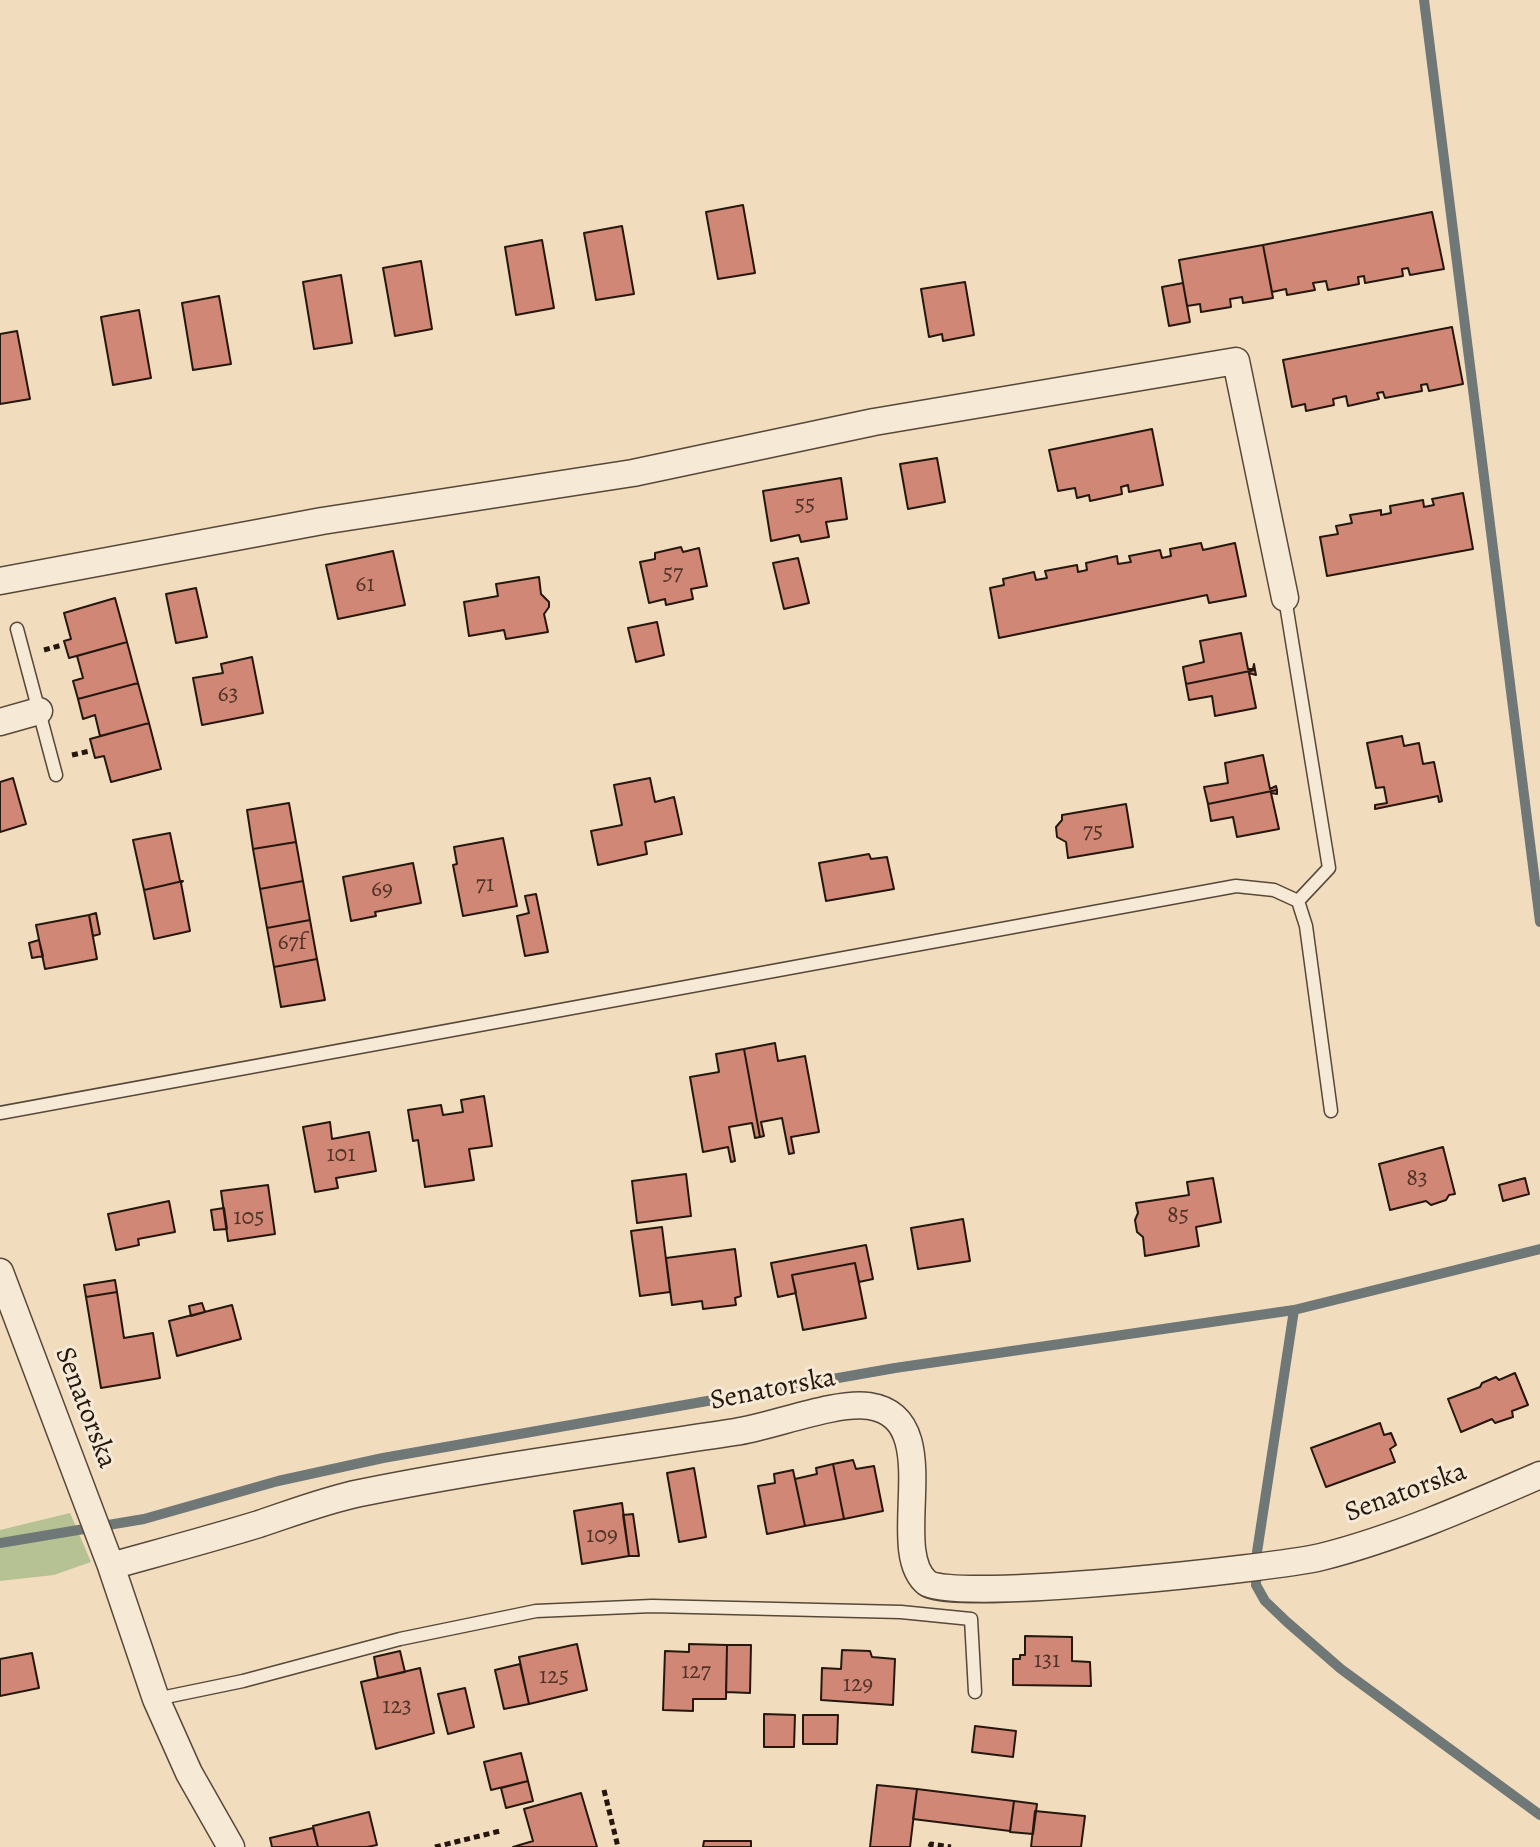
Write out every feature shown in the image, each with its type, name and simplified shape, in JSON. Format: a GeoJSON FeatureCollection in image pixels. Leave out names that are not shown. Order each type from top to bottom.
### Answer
{"type":"FeatureCollection","features":[{"type":"Feature","properties":{"kind":"street"},"geometry":{"type":"LineString","coordinates":[[0,581],[322,521],[633,473],[874,422],[1236,361],[1285,598]]}},
{"type":"Feature","properties":{"kind":"street"},"geometry":{"type":"LineString","coordinates":[[0,722],[39,711]]}},
{"type":"Feature","properties":{"kind":"street","name":"Senatorska"},"geometry":{"type":"LineString","coordinates":[[0,1272],[111,1566],[156,1699],[189,1773],[231,1847]]}},
{"type":"Feature","properties":{"kind":"street","name":"Senatorska"},"geometry":{"type":"LineString","coordinates":[[111,1566],[355,1494],[745,1431],[844,1407],[871,1406],[893,1417],[905,1428],[910,1444],[913,1544],[918,1569],[928,1584],[941,1588],[1041,1587],[1236,1570],[1319,1557],[1452,1514],[1540,1475]]}},
{"type":"Feature","properties":{"kind":"lane"},"geometry":{"type":"LineString","coordinates":[[1285,598],[1329,868],[1298,901]]}},
{"type":"Feature","properties":{"kind":"lane"},"geometry":{"type":"LineString","coordinates":[[17,629],[56,775]]}},
{"type":"Feature","properties":{"kind":"lane"},"geometry":{"type":"LineString","coordinates":[[0,1113],[1236,886],[1274,890],[1298,901],[1306,926],[1331,1111]]}},
{"type":"Feature","properties":{"kind":"lane"},"geometry":{"type":"LineString","coordinates":[[156,1699],[243,1681],[400,1639],[536,1611],[652,1606],[901,1612],[971,1619],[975,1692]]}},
{"type":"Feature","properties":{"kind":"path"},"geometry":{"type":"LineString","coordinates":[[604,1790],[618,1847]]}},
{"type":"Feature","properties":{"kind":"path"},"geometry":{"type":"LineString","coordinates":[[435,1847],[500,1831]]}},
{"type":"Feature","properties":{"kind":"path"},"geometry":{"type":"LineString","coordinates":[[930,1847],[931,1844],[951,1847]]}},
{"type":"Feature","properties":{"kind":"green space"},"geometry":{"type":"Polygon","coordinates":[[[70,1513],[91,1562],[54,1575],[0,1581],[0,1530],[70,1513]]]}},
{"type":"Feature","properties":{"kind":"building"},"geometry":{"type":"Polygon","coordinates":[[[743,205],[755,273],[718,279],[706,212],[743,205]]]}},
{"type":"Feature","properties":{"kind":"building"},"geometry":{"type":"Polygon","coordinates":[[[1432,212],[1444,269],[1410,275],[1408,268],[1402,269],[1403,276],[1365,283],[1364,276],[1358,277],[1359,284],[1328,290],[1326,281],[1313,283],[1315,290],[1287,295],[1286,289],[1272,292],[1263,245],[1432,212]]]}},
{"type":"Feature","properties":{"kind":"building"},"geometry":{"type":"Polygon","coordinates":[[[622,226],[634,294],[596,300],[584,233],[622,226]]]}},
{"type":"Feature","properties":{"kind":"building"},"geometry":{"type":"Polygon","coordinates":[[[542,240],[554,308],[516,315],[505,247],[542,240]]]}},
{"type":"Feature","properties":{"kind":"building"},"geometry":{"type":"Polygon","coordinates":[[[1263,245],[1273,298],[1243,303],[1242,297],[1230,299],[1231,307],[1201,312],[1200,304],[1187,306],[1179,260],[1263,245]]]}},
{"type":"Feature","properties":{"kind":"building"},"geometry":{"type":"Polygon","coordinates":[[[421,261],[432,329],[395,336],[383,268],[421,261]]]}},
{"type":"Feature","properties":{"kind":"building"},"geometry":{"type":"Polygon","coordinates":[[[341,275],[352,343],[314,349],[303,282],[341,275]]]}},
{"type":"Feature","properties":{"kind":"building"},"geometry":{"type":"Polygon","coordinates":[[[965,282],[974,335],[943,341],[942,334],[929,337],[921,289],[965,282]]]}},
{"type":"Feature","properties":{"kind":"building"},"geometry":{"type":"Polygon","coordinates":[[[1183,283],[1190,322],[1169,326],[1162,287],[1183,283]]]}},
{"type":"Feature","properties":{"kind":"building"},"geometry":{"type":"Polygon","coordinates":[[[219,296],[231,364],[193,370],[182,303],[219,296]]]}},
{"type":"Feature","properties":{"kind":"building"},"geometry":{"type":"Polygon","coordinates":[[[139,310],[151,378],[113,385],[101,317],[139,310]]]}},
{"type":"Feature","properties":{"kind":"building"},"geometry":{"type":"Polygon","coordinates":[[[1452,327],[1463,384],[1429,391],[1427,384],[1421,385],[1422,391],[1385,398],[1383,392],[1377,393],[1379,399],[1348,406],[1346,396],[1333,399],[1334,405],[1306,411],[1305,404],[1292,407],[1283,360],[1452,327]]]}},
{"type":"Feature","properties":{"kind":"building"},"geometry":{"type":"Polygon","coordinates":[[[17,331],[30,399],[0,404],[0,334],[17,331]]]}},
{"type":"Feature","properties":{"kind":"building"},"geometry":{"type":"Polygon","coordinates":[[[1152,429],[1163,485],[1129,492],[1128,485],[1121,487],[1122,494],[1090,501],[1089,495],[1077,498],[1075,488],[1058,491],[1049,450],[1152,429]]]}},
{"type":"Feature","properties":{"kind":"building"},"geometry":{"type":"Polygon","coordinates":[[[937,458],[945,502],[908,509],[900,464],[937,458]]]}},
{"type":"Feature","properties":{"kind":"building"},"geometry":{"type":"Polygon","coordinates":[[[841,478],[847,519],[826,522],[829,537],[801,542],[799,535],[771,541],[763,491],[841,478]]]}},
{"type":"Feature","properties":{"kind":"building"},"geometry":{"type":"Polygon","coordinates":[[[1463,493],[1473,549],[1327,576],[1320,537],[1338,534],[1336,526],[1352,523],[1350,515],[1381,510],[1381,515],[1391,513],[1390,506],[1423,500],[1424,507],[1434,505],[1432,499],[1463,493]]]}},
{"type":"Feature","properties":{"kind":"building"},"geometry":{"type":"Polygon","coordinates":[[[1201,543],[1203,550],[1235,543],[1246,596],[1209,603],[1207,595],[999,638],[990,588],[1004,585],[1003,579],[1034,572],[1036,580],[1047,578],[1045,571],[1077,565],[1078,572],[1087,570],[1086,563],[1117,556],[1118,564],[1131,562],[1129,556],[1160,550],[1162,558],[1171,556],[1170,549],[1201,543]]]}},
{"type":"Feature","properties":{"kind":"building"},"geometry":{"type":"Polygon","coordinates":[[[681,547],[683,552],[699,548],[707,586],[691,589],[693,599],[666,605],[665,599],[649,603],[640,562],[655,559],[655,553],[681,547]]]}},
{"type":"Feature","properties":{"kind":"building"},"geometry":{"type":"Polygon","coordinates":[[[393,551],[405,605],[338,619],[326,565],[393,551]]]}},
{"type":"Feature","properties":{"kind":"building"},"geometry":{"type":"Polygon","coordinates":[[[798,558],[809,603],[784,609],[773,563],[798,558]]]}},
{"type":"Feature","properties":{"kind":"building"},"geometry":{"type":"Polygon","coordinates":[[[539,577],[541,594],[549,602],[544,614],[548,632],[506,639],[504,630],[469,636],[464,602],[498,596],[496,584],[539,577]]]}},
{"type":"Feature","properties":{"kind":"building"},"geometry":{"type":"Polygon","coordinates":[[[196,588],[207,637],[176,643],[166,594],[196,588]]]}},
{"type":"Feature","properties":{"kind":"building"},"geometry":{"type":"Polygon","coordinates":[[[115,598],[127,642],[69,658],[64,641],[71,639],[64,613],[115,598]]]}},
{"type":"Feature","properties":{"kind":"building"},"geometry":{"type":"Polygon","coordinates":[[[657,622],[664,655],[636,662],[628,628],[657,622]]]}},
{"type":"Feature","properties":{"kind":"building"},"geometry":{"type":"Polygon","coordinates":[[[1241,633],[1248,669],[1253,669],[1254,664],[1255,670],[1186,684],[1183,667],[1204,662],[1200,641],[1241,633]]]}},
{"type":"Feature","properties":{"kind":"building"},"geometry":{"type":"Polygon","coordinates":[[[127,642],[138,683],[78,699],[73,681],[83,678],[77,656],[127,642]]]}},
{"type":"Feature","properties":{"kind":"building"},"geometry":{"type":"Polygon","coordinates":[[[252,657],[263,713],[202,725],[193,678],[223,673],[221,664],[252,657]]]}},
{"type":"Feature","properties":{"kind":"building"},"geometry":{"type":"Polygon","coordinates":[[[1255,670],[1256,675],[1249,673],[1256,708],[1215,716],[1212,696],[1189,700],[1186,684],[1255,670]]]}},
{"type":"Feature","properties":{"kind":"building"},"geometry":{"type":"Polygon","coordinates":[[[138,683],[149,723],[100,736],[95,715],[83,719],[78,699],[138,683]]]}},
{"type":"Feature","properties":{"kind":"building"},"geometry":{"type":"Polygon","coordinates":[[[149,723],[161,769],[111,782],[104,756],[95,758],[90,739],[149,723]]]}},
{"type":"Feature","properties":{"kind":"building"},"geometry":{"type":"Polygon","coordinates":[[[1402,736],[1404,746],[1419,743],[1423,764],[1434,762],[1442,801],[1439,802],[1438,796],[1375,809],[1375,805],[1387,803],[1384,787],[1376,788],[1367,743],[1402,736]]]}},
{"type":"Feature","properties":{"kind":"building"},"geometry":{"type":"Polygon","coordinates":[[[1263,755],[1270,789],[1276,786],[1277,790],[1208,804],[1204,787],[1228,783],[1225,763],[1263,755]]]}},
{"type":"Feature","properties":{"kind":"building"},"geometry":{"type":"Polygon","coordinates":[[[13,778],[26,824],[0,832],[0,782],[13,778]]]}},
{"type":"Feature","properties":{"kind":"building"},"geometry":{"type":"Polygon","coordinates":[[[650,778],[655,802],[674,797],[682,834],[645,842],[647,854],[598,865],[591,831],[622,825],[614,785],[650,778]]]}},
{"type":"Feature","properties":{"kind":"building"},"geometry":{"type":"Polygon","coordinates":[[[1277,790],[1277,794],[1271,793],[1279,829],[1237,837],[1233,817],[1211,821],[1208,804],[1277,790]]]}},
{"type":"Feature","properties":{"kind":"building"},"geometry":{"type":"Polygon","coordinates":[[[289,803],[296,842],[253,849],[247,810],[289,803]]]}},
{"type":"Feature","properties":{"kind":"building"},"geometry":{"type":"Polygon","coordinates":[[[1126,804],[1133,847],[1068,858],[1066,842],[1057,837],[1056,827],[1062,815],[1126,804]]]}},
{"type":"Feature","properties":{"kind":"building"},"geometry":{"type":"Polygon","coordinates":[[[170,833],[180,881],[183,881],[144,890],[133,840],[170,833]]]}},
{"type":"Feature","properties":{"kind":"building"},"geometry":{"type":"Polygon","coordinates":[[[503,838],[517,906],[463,916],[453,865],[457,864],[454,847],[503,838]]]}},
{"type":"Feature","properties":{"kind":"building"},"geometry":{"type":"Polygon","coordinates":[[[296,842],[303,881],[260,889],[253,849],[296,842]]]}},
{"type":"Feature","properties":{"kind":"building"},"geometry":{"type":"Polygon","coordinates":[[[869,854],[871,859],[887,857],[894,889],[826,901],[819,863],[869,854]]]}},
{"type":"Feature","properties":{"kind":"building"},"geometry":{"type":"Polygon","coordinates":[[[413,863],[421,903],[375,912],[376,916],[351,921],[343,877],[413,863]]]}},
{"type":"Feature","properties":{"kind":"building"},"geometry":{"type":"Polygon","coordinates":[[[183,881],[190,931],[154,939],[144,890],[183,881]]]}},
{"type":"Feature","properties":{"kind":"building"},"geometry":{"type":"Polygon","coordinates":[[[303,881],[310,920],[267,928],[260,889],[303,881]]]}},
{"type":"Feature","properties":{"kind":"building"},"geometry":{"type":"Polygon","coordinates":[[[536,894],[548,952],[525,956],[517,916],[529,913],[525,896],[536,894]]]}},
{"type":"Feature","properties":{"kind":"building"},"geometry":{"type":"Polygon","coordinates":[[[96,913],[100,934],[93,936],[89,915],[96,913]]]}},
{"type":"Feature","properties":{"kind":"building"},"geometry":{"type":"Polygon","coordinates":[[[89,915],[97,959],[45,969],[36,925],[89,915]]]}},
{"type":"Feature","properties":{"kind":"building"},"geometry":{"type":"Polygon","coordinates":[[[310,920],[317,959],[274,967],[267,928],[310,920]]]}},
{"type":"Feature","properties":{"kind":"building"},"geometry":{"type":"Polygon","coordinates":[[[39,940],[43,956],[32,958],[29,943],[39,940]]]}},
{"type":"Feature","properties":{"kind":"building"},"geometry":{"type":"Polygon","coordinates":[[[317,959],[325,1000],[281,1007],[274,967],[317,959]]]}},
{"type":"Feature","properties":{"kind":"building"},"geometry":{"type":"Polygon","coordinates":[[[775,1043],[778,1061],[805,1056],[819,1132],[791,1137],[794,1153],[789,1154],[782,1118],[761,1122],[764,1136],[760,1137],[744,1049],[775,1043]]]}},
{"type":"Feature","properties":{"kind":"building"},"geometry":{"type":"Polygon","coordinates":[[[744,1049],[760,1137],[755,1138],[752,1123],[729,1127],[735,1161],[731,1162],[728,1147],[703,1152],[690,1077],[719,1072],[716,1054],[744,1049]]]}},
{"type":"Feature","properties":{"kind":"building"},"geometry":{"type":"Polygon","coordinates":[[[484,1096],[492,1146],[469,1149],[474,1180],[425,1187],[418,1140],[413,1141],[408,1110],[441,1105],[443,1115],[463,1112],[461,1100],[484,1096]]]}},
{"type":"Feature","properties":{"kind":"building"},"geometry":{"type":"Polygon","coordinates":[[[330,1122],[332,1139],[369,1132],[376,1171],[336,1178],[338,1188],[315,1192],[303,1127],[330,1122]]]}},
{"type":"Feature","properties":{"kind":"building"},"geometry":{"type":"Polygon","coordinates":[[[1443,1147],[1455,1194],[1431,1205],[1426,1201],[1390,1210],[1379,1164],[1443,1147]]]}},
{"type":"Feature","properties":{"kind":"building"},"geometry":{"type":"Polygon","coordinates":[[[686,1174],[691,1216],[637,1223],[632,1181],[686,1174]]]}},
{"type":"Feature","properties":{"kind":"building"},"geometry":{"type":"Polygon","coordinates":[[[1213,1178],[1221,1222],[1196,1227],[1199,1246],[1145,1256],[1143,1237],[1137,1232],[1136,1203],[1189,1195],[1187,1182],[1213,1178]]]}},
{"type":"Feature","properties":{"kind":"building"},"geometry":{"type":"Polygon","coordinates":[[[1525,1178],[1529,1194],[1503,1201],[1499,1185],[1525,1178]]]}},
{"type":"Feature","properties":{"kind":"building"},"geometry":{"type":"Polygon","coordinates":[[[268,1185],[275,1234],[228,1241],[221,1191],[268,1185]]]}},
{"type":"Feature","properties":{"kind":"building"},"geometry":{"type":"Polygon","coordinates":[[[169,1201],[175,1232],[138,1239],[139,1245],[116,1250],[108,1214],[169,1201]]]}},
{"type":"Feature","properties":{"kind":"building"},"geometry":{"type":"Polygon","coordinates":[[[224,1208],[227,1229],[214,1230],[211,1210],[224,1208]]]}},
{"type":"Feature","properties":{"kind":"building"},"geometry":{"type":"Polygon","coordinates":[[[963,1219],[970,1261],[918,1269],[911,1228],[963,1219]]]}},
{"type":"Feature","properties":{"kind":"building"},"geometry":{"type":"Polygon","coordinates":[[[662,1227],[670,1292],[640,1296],[631,1231],[662,1227]]]}},
{"type":"Feature","properties":{"kind":"building"},"geometry":{"type":"Polygon","coordinates":[[[866,1245],[873,1279],[859,1282],[855,1263],[792,1275],[796,1293],[778,1297],[771,1263],[866,1245]]]}},
{"type":"Feature","properties":{"kind":"building"},"geometry":{"type":"Polygon","coordinates":[[[735,1249],[741,1296],[735,1298],[736,1305],[703,1309],[702,1301],[672,1305],[666,1258],[735,1249]]]}},
{"type":"Feature","properties":{"kind":"building"},"geometry":{"type":"Polygon","coordinates":[[[855,1263],[866,1318],[803,1330],[792,1275],[855,1263]]]}},
{"type":"Feature","properties":{"kind":"building"},"geometry":{"type":"Polygon","coordinates":[[[115,1280],[117,1292],[86,1297],[84,1285],[115,1280]]]}},
{"type":"Feature","properties":{"kind":"building"},"geometry":{"type":"Polygon","coordinates":[[[117,1292],[124,1338],[153,1333],[160,1378],[101,1388],[86,1297],[117,1292]]]}},
{"type":"Feature","properties":{"kind":"building"},"geometry":{"type":"Polygon","coordinates":[[[202,1303],[205,1312],[191,1316],[189,1306],[202,1303]]]}},
{"type":"Feature","properties":{"kind":"building"},"geometry":{"type":"Polygon","coordinates":[[[232,1305],[241,1339],[177,1356],[169,1321],[232,1305]]]}},
{"type":"Feature","properties":{"kind":"building"},"geometry":{"type":"Polygon","coordinates":[[[1515,1373],[1528,1405],[1512,1411],[1513,1417],[1495,1423],[1492,1419],[1461,1432],[1448,1399],[1480,1387],[1496,1377],[1499,1380],[1515,1373]]]}},
{"type":"Feature","properties":{"kind":"building"},"geometry":{"type":"Polygon","coordinates":[[[1380,1423],[1384,1435],[1391,1433],[1396,1445],[1390,1449],[1395,1462],[1326,1487],[1311,1448],[1380,1423]]]}},
{"type":"Feature","properties":{"kind":"building"},"geometry":{"type":"Polygon","coordinates":[[[853,1460],[856,1469],[874,1466],[883,1511],[844,1519],[833,1464],[853,1460]]]}},
{"type":"Feature","properties":{"kind":"building"},"geometry":{"type":"Polygon","coordinates":[[[833,1464],[844,1519],[805,1526],[795,1479],[817,1474],[816,1468],[833,1464]]]}},
{"type":"Feature","properties":{"kind":"building"},"geometry":{"type":"Polygon","coordinates":[[[694,1468],[706,1537],[679,1542],[667,1473],[694,1468]]]}},
{"type":"Feature","properties":{"kind":"building"},"geometry":{"type":"Polygon","coordinates":[[[793,1470],[805,1526],[767,1534],[758,1486],[775,1483],[774,1474],[793,1470]]]}},
{"type":"Feature","properties":{"kind":"building"},"geometry":{"type":"Polygon","coordinates":[[[622,1503],[629,1556],[582,1564],[574,1511],[622,1503]]]}},
{"type":"Feature","properties":{"kind":"building"},"geometry":{"type":"Polygon","coordinates":[[[633,1514],[639,1556],[629,1556],[623,1515],[633,1514]]]}},
{"type":"Feature","properties":{"kind":"building"},"geometry":{"type":"Polygon","coordinates":[[[1025,1636],[1072,1637],[1072,1661],[1090,1662],[1091,1686],[1013,1685],[1013,1659],[1025,1655],[1025,1636]]]}},
{"type":"Feature","properties":{"kind":"building"},"geometry":{"type":"Polygon","coordinates":[[[577,1644],[587,1690],[529,1704],[519,1657],[577,1644]]]}},
{"type":"Feature","properties":{"kind":"building"},"geometry":{"type":"Polygon","coordinates":[[[689,1644],[727,1645],[726,1699],[693,1699],[693,1711],[663,1710],[665,1651],[689,1652],[689,1644]]]}},
{"type":"Feature","properties":{"kind":"building"},"geometry":{"type":"Polygon","coordinates":[[[727,1645],[751,1645],[750,1693],[726,1692],[727,1645]]]}},
{"type":"Feature","properties":{"kind":"building"},"geometry":{"type":"Polygon","coordinates":[[[842,1650],[870,1651],[872,1657],[895,1659],[893,1705],[821,1700],[822,1668],[841,1669],[842,1650]]]}},
{"type":"Feature","properties":{"kind":"building"},"geometry":{"type":"Polygon","coordinates":[[[400,1651],[405,1672],[378,1678],[374,1657],[400,1651]]]}},
{"type":"Feature","properties":{"kind":"building"},"geometry":{"type":"Polygon","coordinates":[[[32,1653],[39,1688],[0,1696],[0,1659],[32,1653]]]}},
{"type":"Feature","properties":{"kind":"building"},"geometry":{"type":"Polygon","coordinates":[[[520,1664],[529,1704],[504,1709],[495,1670],[520,1664]]]}},
{"type":"Feature","properties":{"kind":"building"},"geometry":{"type":"Polygon","coordinates":[[[420,1668],[434,1733],[376,1749],[361,1682],[420,1668]]]}},
{"type":"Feature","properties":{"kind":"building"},"geometry":{"type":"Polygon","coordinates":[[[465,1688],[474,1727],[448,1734],[438,1694],[465,1688]]]}},
{"type":"Feature","properties":{"kind":"building"},"geometry":{"type":"Polygon","coordinates":[[[764,1714],[795,1715],[794,1747],[764,1747],[764,1714]]]}},
{"type":"Feature","properties":{"kind":"building"},"geometry":{"type":"Polygon","coordinates":[[[803,1715],[838,1715],[837,1744],[803,1744],[803,1715]]]}},
{"type":"Feature","properties":{"kind":"building"},"geometry":{"type":"Polygon","coordinates":[[[975,1726],[1016,1731],[1013,1757],[972,1752],[975,1726]]]}},
{"type":"Feature","properties":{"kind":"building"},"geometry":{"type":"Polygon","coordinates":[[[521,1753],[528,1781],[491,1790],[484,1762],[521,1753]]]}},
{"type":"Feature","properties":{"kind":"building"},"geometry":{"type":"Polygon","coordinates":[[[528,1781],[533,1801],[506,1808],[501,1788],[528,1781]]]}},
{"type":"Feature","properties":{"kind":"building"},"geometry":{"type":"Polygon","coordinates":[[[877,1785],[917,1789],[910,1847],[870,1847],[877,1785]]]}},
{"type":"Feature","properties":{"kind":"building"},"geometry":{"type":"Polygon","coordinates":[[[917,1789],[1014,1801],[1010,1831],[913,1819],[917,1789]]]}},
{"type":"Feature","properties":{"kind":"building"},"geometry":{"type":"Polygon","coordinates":[[[581,1793],[597,1847],[513,1847],[533,1841],[524,1809],[581,1793]]]}},
{"type":"Feature","properties":{"kind":"building"},"geometry":{"type":"Polygon","coordinates":[[[1014,1801],[1037,1804],[1033,1834],[1010,1832],[1014,1801]]]}},
{"type":"Feature","properties":{"kind":"building"},"geometry":{"type":"Polygon","coordinates":[[[1035,1811],[1085,1816],[1081,1847],[1031,1847],[1035,1811]]]}},
{"type":"Feature","properties":{"kind":"building"},"geometry":{"type":"Polygon","coordinates":[[[369,1812],[377,1845],[318,1847],[313,1826],[369,1812]]]}},
{"type":"Feature","properties":{"kind":"building"},"geometry":{"type":"Polygon","coordinates":[[[313,1828],[318,1847],[272,1847],[270,1838],[313,1828]]]}},
{"type":"Feature","properties":{"kind":"building"},"geometry":{"type":"Polygon","coordinates":[[[704,1841],[751,1841],[751,1847],[703,1847],[704,1841]]]}},
{"type":"Feature","properties":{"kind":"waterway"},"geometry":{"type":"LineString","coordinates":[[1424,0],[1540,922]]}},
{"type":"Feature","properties":{"kind":"waterway"},"geometry":{"type":"LineString","coordinates":[[0,1543],[144,1519],[278,1481],[383,1458],[895,1368],[1294,1310],[1540,1249]]}},
{"type":"Feature","properties":{"kind":"waterway"},"geometry":{"type":"LineString","coordinates":[[1294,1310],[1257,1552],[1256,1585],[1265,1601],[1341,1669],[1540,1815]]}}]}
